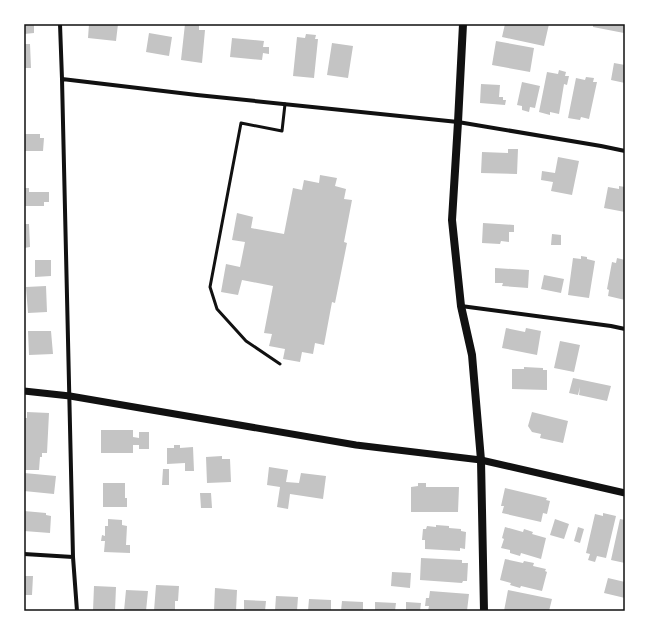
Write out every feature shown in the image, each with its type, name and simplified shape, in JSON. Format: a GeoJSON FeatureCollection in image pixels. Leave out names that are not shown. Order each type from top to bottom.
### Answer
{"type":"FeatureCollection","features":[{"type":"Feature","properties":{"kind":"main road"},"geometry":{"type":"LineString","coordinates":[[462,24],[452,220],[461,306],[472,355],[481,460],[484,611]]}},
{"type":"Feature","properties":{"kind":"street"},"geometry":{"type":"LineString","coordinates":[[60,24],[73,556],[77,611]]}},
{"type":"Feature","properties":{"kind":"street"},"geometry":{"type":"LineString","coordinates":[[62,79],[189,94],[458,122],[625,151]]}},
{"type":"Feature","properties":{"kind":"street"},"geometry":{"type":"LineString","coordinates":[[461,306],[625,329]]}},
{"type":"Feature","properties":{"kind":"street"},"geometry":{"type":"LineString","coordinates":[[24,391],[70,396],[356,445],[481,460],[625,493]]}},
{"type":"Feature","properties":{"kind":"street"},"geometry":{"type":"LineString","coordinates":[[24,554],[73,556]]}},
{"type":"Feature","properties":{"kind":"lane"},"geometry":{"type":"LineString","coordinates":[[280,364],[246,341],[217,310],[210,287],[241,123],[282,131],[285,104]]}},
{"type":"Feature","properties":{"kind":"building"},"geometry":{"type":"Polygon","coordinates":[[[24,24],[34,24],[34,33],[24,34],[24,24]]]}},
{"type":"Feature","properties":{"kind":"building"},"geometry":{"type":"Polygon","coordinates":[[[89,24],[118,24],[116,41],[88,38],[89,24]]]}},
{"type":"Feature","properties":{"kind":"building"},"geometry":{"type":"Polygon","coordinates":[[[185,24],[199,24],[199,30],[205,30],[202,63],[181,60],[185,24]]]}},
{"type":"Feature","properties":{"kind":"building"},"geometry":{"type":"Polygon","coordinates":[[[505,24],[549,24],[544,46],[502,37],[505,24]]]}},
{"type":"Feature","properties":{"kind":"building"},"geometry":{"type":"Polygon","coordinates":[[[593,24],[625,24],[624,33],[593,27],[593,24]]]}},
{"type":"Feature","properties":{"kind":"building"},"geometry":{"type":"Polygon","coordinates":[[[149,33],[172,37],[169,56],[146,52],[149,33]]]}},
{"type":"Feature","properties":{"kind":"building"},"geometry":{"type":"Polygon","coordinates":[[[306,34],[316,35],[315,39],[318,39],[314,78],[293,76],[297,37],[305,38],[306,34]]]}},
{"type":"Feature","properties":{"kind":"building"},"geometry":{"type":"Polygon","coordinates":[[[232,38],[264,41],[263,47],[269,47],[269,54],[263,53],[262,60],[230,57],[232,38]]]}},
{"type":"Feature","properties":{"kind":"building"},"geometry":{"type":"Polygon","coordinates":[[[496,41],[534,48],[530,72],[492,65],[496,41]]]}},
{"type":"Feature","properties":{"kind":"building"},"geometry":{"type":"Polygon","coordinates":[[[332,43],[353,46],[348,78],[327,75],[332,43]]]}},
{"type":"Feature","properties":{"kind":"building"},"geometry":{"type":"Polygon","coordinates":[[[24,44],[30,44],[31,68],[24,68],[24,44]]]}},
{"type":"Feature","properties":{"kind":"building"},"geometry":{"type":"Polygon","coordinates":[[[614,63],[625,65],[625,83],[611,80],[614,63]]]}},
{"type":"Feature","properties":{"kind":"building"},"geometry":{"type":"Polygon","coordinates":[[[559,70],[566,72],[565,76],[569,76],[567,85],[564,84],[559,114],[550,112],[550,115],[539,112],[547,72],[558,74],[559,70]]]}},
{"type":"Feature","properties":{"kind":"building"},"geometry":{"type":"Polygon","coordinates":[[[586,77],[594,78],[593,82],[597,82],[589,119],[581,117],[580,120],[568,118],[576,78],[585,80],[586,77]]]}},
{"type":"Feature","properties":{"kind":"building"},"geometry":{"type":"Polygon","coordinates":[[[522,82],[540,86],[535,108],[530,107],[529,112],[522,110],[522,106],[517,105],[522,82]]]}},
{"type":"Feature","properties":{"kind":"building"},"geometry":{"type":"Polygon","coordinates":[[[481,84],[500,85],[499,97],[503,97],[503,100],[506,100],[505,105],[480,103],[481,84]]]}},
{"type":"Feature","properties":{"kind":"building"},"geometry":{"type":"Polygon","coordinates":[[[24,134],[40,134],[40,138],[44,138],[43,151],[24,151],[24,134]]]}},
{"type":"Feature","properties":{"kind":"building"},"geometry":{"type":"Polygon","coordinates":[[[508,149],[518,149],[517,174],[481,173],[482,152],[508,153],[508,149]]]}},
{"type":"Feature","properties":{"kind":"building"},"geometry":{"type":"Polygon","coordinates":[[[558,157],[579,161],[572,195],[551,191],[553,182],[541,180],[542,171],[555,173],[558,157]]]}},
{"type":"Feature","properties":{"kind":"building"},"geometry":{"type":"Polygon","coordinates":[[[320,175],[337,178],[335,186],[346,189],[344,199],[352,200],[344,242],[347,243],[335,303],[332,302],[324,345],[315,343],[313,354],[302,352],[300,362],[283,359],[285,349],[269,346],[272,334],[264,333],[273,286],[242,280],[238,295],[221,292],[226,264],[240,267],[245,242],[232,240],[237,213],[253,217],[251,228],[284,234],[293,188],[302,190],[304,180],[319,183],[320,175]]]}},
{"type":"Feature","properties":{"kind":"building"},"geometry":{"type":"Polygon","coordinates":[[[619,186],[625,187],[625,212],[604,208],[608,187],[619,189],[619,186]]]}},
{"type":"Feature","properties":{"kind":"building"},"geometry":{"type":"Polygon","coordinates":[[[24,188],[29,188],[29,192],[49,192],[49,202],[44,202],[44,206],[24,206],[24,188]]]}},
{"type":"Feature","properties":{"kind":"building"},"geometry":{"type":"Polygon","coordinates":[[[483,223],[514,225],[514,232],[509,232],[509,242],[501,241],[500,244],[482,243],[483,223]]]}},
{"type":"Feature","properties":{"kind":"building"},"geometry":{"type":"Polygon","coordinates":[[[24,224],[29,224],[30,247],[24,248],[24,224]]]}},
{"type":"Feature","properties":{"kind":"building"},"geometry":{"type":"Polygon","coordinates":[[[552,234],[561,235],[561,245],[551,245],[552,234]]]}},
{"type":"Feature","properties":{"kind":"building"},"geometry":{"type":"Polygon","coordinates":[[[581,256],[595,261],[589,298],[568,295],[573,258],[581,259],[581,256]]]}},
{"type":"Feature","properties":{"kind":"building"},"geometry":{"type":"Polygon","coordinates":[[[617,258],[625,260],[625,300],[608,296],[609,290],[607,289],[612,262],[616,263],[617,258]]]}},
{"type":"Feature","properties":{"kind":"building"},"geometry":{"type":"Polygon","coordinates":[[[35,260],[51,260],[51,276],[35,277],[35,260]]]}},
{"type":"Feature","properties":{"kind":"building"},"geometry":{"type":"Polygon","coordinates":[[[495,268],[529,270],[528,288],[502,286],[503,283],[495,283],[495,268]]]}},
{"type":"Feature","properties":{"kind":"building"},"geometry":{"type":"Polygon","coordinates":[[[544,275],[564,279],[561,293],[541,289],[544,275]]]}},
{"type":"Feature","properties":{"kind":"building"},"geometry":{"type":"Polygon","coordinates":[[[46,286],[47,312],[28,313],[26,287],[46,286]]]}},
{"type":"Feature","properties":{"kind":"building"},"geometry":{"type":"Polygon","coordinates":[[[506,328],[525,332],[526,328],[541,331],[537,355],[502,348],[506,328]]]}},
{"type":"Feature","properties":{"kind":"building"},"geometry":{"type":"Polygon","coordinates":[[[28,331],[51,331],[53,354],[29,355],[28,331]]]}},
{"type":"Feature","properties":{"kind":"building"},"geometry":{"type":"Polygon","coordinates":[[[560,341],[580,345],[574,372],[554,368],[560,341]]]}},
{"type":"Feature","properties":{"kind":"building"},"geometry":{"type":"Polygon","coordinates":[[[524,367],[543,368],[543,370],[547,370],[547,390],[512,389],[512,369],[524,369],[524,367]]]}},
{"type":"Feature","properties":{"kind":"building"},"geometry":{"type":"Polygon","coordinates":[[[573,378],[611,386],[607,401],[579,395],[580,387],[578,395],[569,393],[573,378]]]}},
{"type":"Feature","properties":{"kind":"building"},"geometry":{"type":"Polygon","coordinates":[[[27,412],[49,413],[47,453],[42,453],[42,457],[40,457],[39,470],[24,470],[24,418],[27,418],[27,412]]]}},
{"type":"Feature","properties":{"kind":"building"},"geometry":{"type":"Polygon","coordinates":[[[532,412],[568,421],[563,443],[540,438],[541,434],[532,432],[528,426],[532,412]]]}},
{"type":"Feature","properties":{"kind":"building"},"geometry":{"type":"Polygon","coordinates":[[[101,430],[133,430],[133,437],[139,438],[139,432],[149,432],[149,449],[139,449],[139,445],[133,445],[133,453],[101,453],[101,430]]]}},
{"type":"Feature","properties":{"kind":"building"},"geometry":{"type":"Polygon","coordinates":[[[174,445],[180,445],[180,448],[193,447],[194,471],[185,471],[185,463],[167,464],[167,448],[174,448],[174,445]]]}},
{"type":"Feature","properties":{"kind":"building"},"geometry":{"type":"Polygon","coordinates":[[[222,456],[222,459],[230,459],[231,482],[207,483],[206,457],[222,456]]]}},
{"type":"Feature","properties":{"kind":"building"},"geometry":{"type":"Polygon","coordinates":[[[269,467],[288,470],[286,482],[299,483],[301,473],[326,476],[323,499],[290,494],[288,509],[277,507],[280,487],[267,485],[269,467]]]}},
{"type":"Feature","properties":{"kind":"building"},"geometry":{"type":"Polygon","coordinates":[[[163,469],[169,469],[169,485],[162,485],[163,469]]]}},
{"type":"Feature","properties":{"kind":"building"},"geometry":{"type":"Polygon","coordinates":[[[24,473],[56,476],[54,494],[24,491],[24,473]]]}},
{"type":"Feature","properties":{"kind":"building"},"geometry":{"type":"Polygon","coordinates":[[[103,483],[125,483],[125,498],[127,498],[127,507],[103,507],[103,483]]]}},
{"type":"Feature","properties":{"kind":"building"},"geometry":{"type":"Polygon","coordinates":[[[418,483],[426,483],[426,487],[459,487],[458,512],[411,512],[411,487],[418,486],[418,483]]]}},
{"type":"Feature","properties":{"kind":"building"},"geometry":{"type":"Polygon","coordinates":[[[505,488],[547,498],[546,500],[550,501],[547,514],[543,513],[541,522],[502,513],[504,506],[501,506],[505,488]]]}},
{"type":"Feature","properties":{"kind":"building"},"geometry":{"type":"Polygon","coordinates":[[[200,493],[211,493],[212,508],[201,508],[200,493]]]}},
{"type":"Feature","properties":{"kind":"building"},"geometry":{"type":"Polygon","coordinates":[[[24,511],[46,513],[46,515],[51,516],[50,533],[24,531],[24,511]]]}},
{"type":"Feature","properties":{"kind":"building"},"geometry":{"type":"Polygon","coordinates":[[[603,513],[616,516],[606,558],[597,556],[595,562],[588,560],[590,554],[586,553],[595,514],[603,516],[603,513]]]}},
{"type":"Feature","properties":{"kind":"building"},"geometry":{"type":"Polygon","coordinates":[[[108,519],[122,520],[122,525],[127,526],[126,545],[130,545],[130,553],[104,552],[105,541],[101,541],[102,535],[105,536],[105,526],[108,526],[108,519]]]}},
{"type":"Feature","properties":{"kind":"building"},"geometry":{"type":"Polygon","coordinates":[[[555,519],[569,524],[564,539],[550,535],[555,519]]]}},
{"type":"Feature","properties":{"kind":"building"},"geometry":{"type":"Polygon","coordinates":[[[620,519],[625,520],[625,563],[611,560],[620,519]]]}},
{"type":"Feature","properties":{"kind":"building"},"geometry":{"type":"Polygon","coordinates":[[[436,525],[449,526],[449,528],[461,529],[461,531],[466,532],[465,549],[460,548],[460,551],[425,549],[425,540],[422,540],[423,529],[426,529],[427,526],[436,527],[436,525]]]}},
{"type":"Feature","properties":{"kind":"building"},"geometry":{"type":"Polygon","coordinates":[[[505,527],[523,532],[524,529],[533,532],[532,534],[546,538],[541,559],[521,553],[520,556],[510,553],[510,550],[501,548],[504,539],[502,538],[505,527]]]}},
{"type":"Feature","properties":{"kind":"building"},"geometry":{"type":"Polygon","coordinates":[[[578,527],[584,529],[580,543],[574,541],[578,527]]]}},
{"type":"Feature","properties":{"kind":"building"},"geometry":{"type":"Polygon","coordinates":[[[421,558],[462,560],[462,563],[468,563],[467,581],[463,581],[462,583],[420,580],[421,558]]]}},
{"type":"Feature","properties":{"kind":"building"},"geometry":{"type":"Polygon","coordinates":[[[505,559],[523,563],[524,561],[534,563],[533,566],[546,569],[545,571],[547,572],[542,591],[521,586],[520,588],[510,585],[511,583],[500,580],[505,559]]]}},
{"type":"Feature","properties":{"kind":"building"},"geometry":{"type":"Polygon","coordinates":[[[392,572],[411,573],[410,588],[391,586],[392,572]]]}},
{"type":"Feature","properties":{"kind":"building"},"geometry":{"type":"Polygon","coordinates":[[[24,576],[33,576],[32,595],[24,595],[24,576]]]}},
{"type":"Feature","properties":{"kind":"building"},"geometry":{"type":"Polygon","coordinates":[[[608,578],[625,582],[625,598],[604,593],[608,578]]]}},
{"type":"Feature","properties":{"kind":"building"},"geometry":{"type":"Polygon","coordinates":[[[156,585],[179,586],[178,601],[175,601],[175,611],[154,611],[156,585]]]}},
{"type":"Feature","properties":{"kind":"building"},"geometry":{"type":"Polygon","coordinates":[[[94,586],[116,587],[115,611],[93,611],[94,586]]]}},
{"type":"Feature","properties":{"kind":"building"},"geometry":{"type":"Polygon","coordinates":[[[215,588],[237,590],[236,611],[214,611],[215,588]]]}},
{"type":"Feature","properties":{"kind":"building"},"geometry":{"type":"Polygon","coordinates":[[[126,590],[148,591],[146,611],[124,611],[126,590]]]}},
{"type":"Feature","properties":{"kind":"building"},"geometry":{"type":"Polygon","coordinates":[[[508,590],[552,599],[549,611],[504,611],[508,590]]]}},
{"type":"Feature","properties":{"kind":"building"},"geometry":{"type":"Polygon","coordinates":[[[430,591],[469,594],[467,611],[428,611],[429,606],[425,606],[426,598],[429,598],[430,591]]]}},
{"type":"Feature","properties":{"kind":"building"},"geometry":{"type":"Polygon","coordinates":[[[276,596],[298,597],[297,611],[275,611],[276,596]]]}},
{"type":"Feature","properties":{"kind":"building"},"geometry":{"type":"Polygon","coordinates":[[[309,599],[331,600],[331,611],[308,611],[309,599]]]}},
{"type":"Feature","properties":{"kind":"building"},"geometry":{"type":"Polygon","coordinates":[[[244,600],[266,601],[265,611],[244,611],[244,600]]]}},
{"type":"Feature","properties":{"kind":"building"},"geometry":{"type":"Polygon","coordinates":[[[342,601],[363,602],[363,611],[341,611],[342,601]]]}},
{"type":"Feature","properties":{"kind":"building"},"geometry":{"type":"Polygon","coordinates":[[[375,602],[396,603],[395,611],[375,611],[375,602]]]}},
{"type":"Feature","properties":{"kind":"building"},"geometry":{"type":"Polygon","coordinates":[[[406,602],[421,603],[420,611],[406,611],[406,602]]]}}]}
